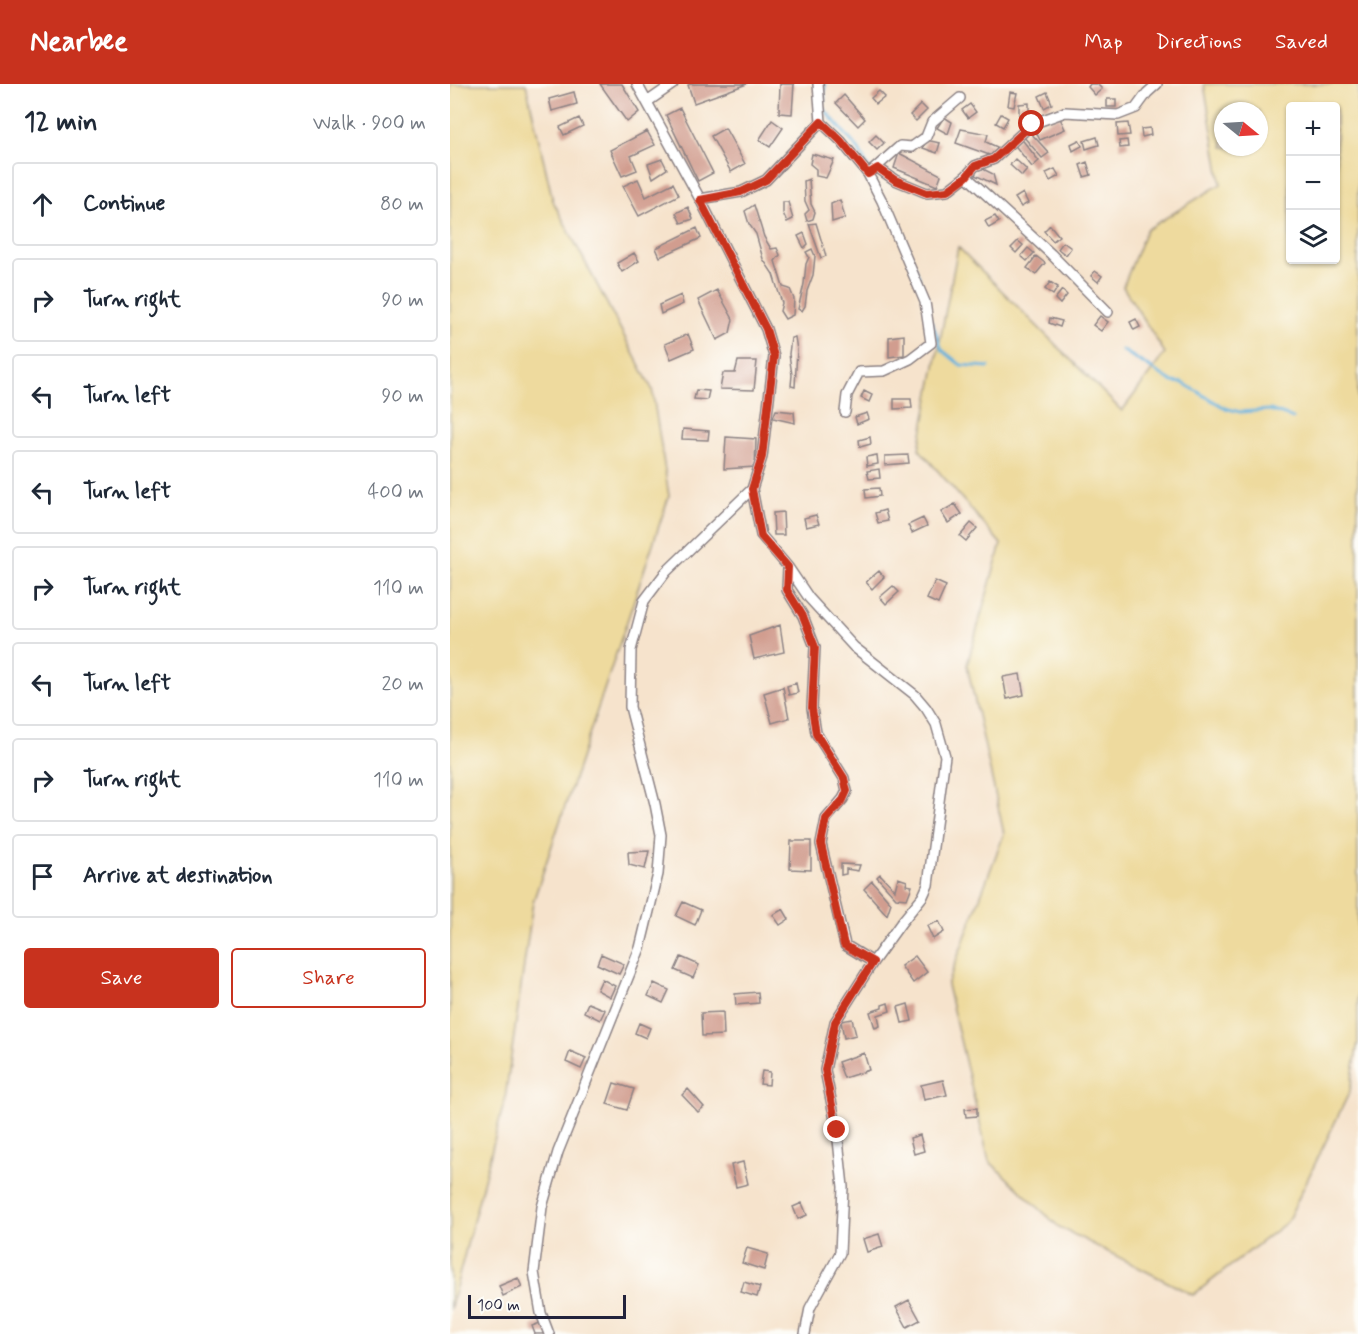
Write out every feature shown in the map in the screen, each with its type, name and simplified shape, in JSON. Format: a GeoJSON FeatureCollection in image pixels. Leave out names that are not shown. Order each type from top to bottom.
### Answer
{"type":"FeatureCollection","features":[{"type":"Feature","properties":{"kind":"street"},"geometry":{"type":"LineString","coordinates":[[637,84],[766,329],[774,356],[762,457],[752,489],[761,536],[788,567],[809,598],[854,647],[915,695],[927,708],[936,724],[945,756],[928,885],[923,896],[873,962],[835,1022],[825,1070],[837,1130],[843,1187],[840,1253],[810,1308],[805,1334]]}},
{"type":"Feature","properties":{"kind":"street"},"geometry":{"type":"LineString","coordinates":[[647,102],[673,84]]}},
{"type":"Feature","properties":{"kind":"street"},"geometry":{"type":"LineString","coordinates":[[818,84],[821,122],[841,141],[868,174],[882,201],[925,302],[931,343],[910,359],[884,371],[859,372],[847,395],[845,412]]}},
{"type":"Feature","properties":{"kind":"street"},"geometry":{"type":"LineString","coordinates":[[878,168],[895,180],[927,193],[947,191],[966,177],[975,166],[994,159],[1032,124],[1065,112],[1118,115],[1136,108],[1157,84]]}},
{"type":"Feature","properties":{"kind":"street"},"geometry":{"type":"LineString","coordinates":[[868,174],[878,168],[900,146],[912,147],[926,137],[932,122],[960,98]]}},
{"type":"Feature","properties":{"kind":"street"},"geometry":{"type":"LineString","coordinates":[[700,200],[741,192],[766,180],[821,122]]}},
{"type":"Feature","properties":{"kind":"street"},"geometry":{"type":"LineString","coordinates":[[966,177],[1051,254],[1108,312]]}},
{"type":"Feature","properties":{"kind":"street"},"geometry":{"type":"LineString","coordinates":[[549,1334],[541,1313],[534,1272],[542,1207],[558,1152],[640,948],[658,874],[661,835],[630,707],[631,650],[644,601],[666,572],[752,489]]}},
{"type":"Feature","properties":{"kind":"street"},"geometry":{"type":"LineString","coordinates":[[788,567],[787,590],[803,616],[815,647],[812,708],[816,734],[844,778],[847,791],[843,800],[826,819],[821,844],[844,945],[873,962]]}},
{"type":"Feature","properties":{"kind":"sand"},"geometry":{"type":"Polygon","coordinates":[[[450,84],[526,84],[553,201],[652,389],[669,496],[533,902],[505,1099],[450,1310],[450,84]]]}},
{"type":"Feature","properties":{"kind":"sand"},"geometry":{"type":"Polygon","coordinates":[[[1204,84],[1358,84],[1358,1042],[1350,1091],[1287,1222],[1193,1295],[1059,1227],[989,1161],[947,985],[1004,834],[967,665],[1001,544],[919,449],[958,247],[1122,411],[1165,353],[1123,287],[1146,230],[1221,184],[1216,156],[1268,156],[1268,102],[1214,102],[1214,143],[1204,84]]]}},
{"type":"Feature","properties":{"kind":"building"},"geometry":{"type":"Polygon","coordinates":[[[600,84],[622,84],[639,112],[627,122],[600,84]]]}},
{"type":"Feature","properties":{"kind":"building"},"geometry":{"type":"Polygon","coordinates":[[[747,84],[694,103],[688,85],[747,84]]]}},
{"type":"Feature","properties":{"kind":"building"},"geometry":{"type":"Polygon","coordinates":[[[780,84],[794,84],[792,114],[779,113],[780,84]]]}},
{"type":"Feature","properties":{"kind":"building"},"geometry":{"type":"Polygon","coordinates":[[[1090,84],[1097,84],[1102,89],[1095,95],[1088,87],[1090,84]]]}},
{"type":"Feature","properties":{"kind":"building"},"geometry":{"type":"Polygon","coordinates":[[[879,91],[885,97],[876,104],[871,98],[879,91]]]}},
{"type":"Feature","properties":{"kind":"building"},"geometry":{"type":"Polygon","coordinates":[[[574,92],[577,104],[552,111],[549,99],[574,92]]]}},
{"type":"Feature","properties":{"kind":"building"},"geometry":{"type":"Polygon","coordinates":[[[1010,92],[1017,93],[1014,107],[1008,106],[1010,92]]]}},
{"type":"Feature","properties":{"kind":"building"},"geometry":{"type":"Polygon","coordinates":[[[1047,92],[1052,104],[1044,108],[1039,96],[1047,92]]]}},
{"type":"Feature","properties":{"kind":"building"},"geometry":{"type":"Polygon","coordinates":[[[844,95],[865,119],[858,126],[836,103],[844,95]]]}},
{"type":"Feature","properties":{"kind":"building"},"geometry":{"type":"Polygon","coordinates":[[[1107,99],[1116,99],[1116,107],[1107,107],[1107,99]]]}},
{"type":"Feature","properties":{"kind":"building"},"geometry":{"type":"Polygon","coordinates":[[[1029,103],[1029,114],[1019,115],[1019,104],[1029,103]]]}},
{"type":"Feature","properties":{"kind":"building"},"geometry":{"type":"Polygon","coordinates":[[[921,104],[927,110],[916,121],[910,115],[921,104]]]}},
{"type":"Feature","properties":{"kind":"building"},"geometry":{"type":"Polygon","coordinates":[[[970,104],[976,112],[968,118],[962,110],[970,104]]]}},
{"type":"Feature","properties":{"kind":"building"},"geometry":{"type":"Polygon","coordinates":[[[680,108],[713,173],[698,181],[666,115],[680,108]]]}},
{"type":"Feature","properties":{"kind":"building"},"geometry":{"type":"Polygon","coordinates":[[[1001,114],[1008,118],[1003,127],[996,123],[1001,114]]]}},
{"type":"Feature","properties":{"kind":"building"},"geometry":{"type":"Polygon","coordinates":[[[1059,116],[1065,129],[1040,140],[1034,128],[1059,116]]]}},
{"type":"Feature","properties":{"kind":"building"},"geometry":{"type":"Polygon","coordinates":[[[944,117],[952,122],[948,134],[937,128],[944,117]]]}},
{"type":"Feature","properties":{"kind":"building"},"geometry":{"type":"Polygon","coordinates":[[[579,118],[583,126],[564,135],[560,127],[579,118]]]}},
{"type":"Feature","properties":{"kind":"building"},"geometry":{"type":"Polygon","coordinates":[[[772,120],[783,128],[770,147],[759,140],[772,120]]]}},
{"type":"Feature","properties":{"kind":"building"},"geometry":{"type":"Polygon","coordinates":[[[1128,123],[1130,135],[1118,136],[1117,124],[1128,123]]]}},
{"type":"Feature","properties":{"kind":"building"},"geometry":{"type":"Polygon","coordinates":[[[725,128],[745,164],[731,172],[711,136],[725,128]]]}},
{"type":"Feature","properties":{"kind":"building"},"geometry":{"type":"Polygon","coordinates":[[[1150,128],[1151,135],[1142,137],[1141,129],[1150,128]]]}},
{"type":"Feature","properties":{"kind":"building"},"geometry":{"type":"Polygon","coordinates":[[[961,129],[988,134],[986,142],[997,147],[995,157],[956,143],[961,129]]]}},
{"type":"Feature","properties":{"kind":"building"},"geometry":{"type":"Polygon","coordinates":[[[647,131],[655,145],[631,156],[637,170],[622,176],[610,150],[647,131]]]}},
{"type":"Feature","properties":{"kind":"building"},"geometry":{"type":"Polygon","coordinates":[[[1029,131],[1049,153],[1042,158],[1023,136],[1029,131]]]}},
{"type":"Feature","properties":{"kind":"building"},"geometry":{"type":"Polygon","coordinates":[[[876,135],[884,143],[877,150],[869,142],[876,135]]]}},
{"type":"Feature","properties":{"kind":"building"},"geometry":{"type":"Polygon","coordinates":[[[1020,137],[1039,161],[1032,167],[1013,143],[1020,137]]]}},
{"type":"Feature","properties":{"kind":"building"},"geometry":{"type":"Polygon","coordinates":[[[1097,137],[1099,145],[1086,149],[1084,141],[1097,137]]]}},
{"type":"Feature","properties":{"kind":"building"},"geometry":{"type":"Polygon","coordinates":[[[926,140],[940,143],[937,153],[923,148],[926,140]]]}},
{"type":"Feature","properties":{"kind":"building"},"geometry":{"type":"Polygon","coordinates":[[[1079,140],[1082,146],[1073,151],[1071,144],[1079,140]]]}},
{"type":"Feature","properties":{"kind":"building"},"geometry":{"type":"Polygon","coordinates":[[[1127,140],[1128,147],[1120,148],[1119,141],[1127,140]]]}},
{"type":"Feature","properties":{"kind":"building"},"geometry":{"type":"Polygon","coordinates":[[[899,153],[941,175],[937,186],[894,168],[899,153]]]}},
{"type":"Feature","properties":{"kind":"building"},"geometry":{"type":"Polygon","coordinates":[[[812,154],[834,160],[826,178],[816,176],[816,169],[810,164],[812,154]]]}},
{"type":"Feature","properties":{"kind":"building"},"geometry":{"type":"Polygon","coordinates":[[[662,159],[667,169],[653,178],[648,164],[662,159]]]}},
{"type":"Feature","properties":{"kind":"building"},"geometry":{"type":"Polygon","coordinates":[[[1015,159],[1027,170],[1022,176],[1010,165],[1015,159]]]}},
{"type":"Feature","properties":{"kind":"building"},"geometry":{"type":"Polygon","coordinates":[[[1087,162],[1091,175],[1084,177],[1080,165],[1087,162]]]}},
{"type":"Feature","properties":{"kind":"building"},"geometry":{"type":"Polygon","coordinates":[[[979,167],[993,174],[996,185],[975,175],[979,167]]]}},
{"type":"Feature","properties":{"kind":"building"},"geometry":{"type":"Polygon","coordinates":[[[1055,169],[1059,176],[1050,181],[1046,173],[1055,169]]]}},
{"type":"Feature","properties":{"kind":"building"},"geometry":{"type":"Polygon","coordinates":[[[638,179],[646,197],[673,183],[679,195],[639,216],[623,186],[638,179]]]}},
{"type":"Feature","properties":{"kind":"building"},"geometry":{"type":"Polygon","coordinates":[[[809,179],[811,204],[815,212],[813,219],[807,221],[805,214],[809,210],[805,201],[804,181],[809,179]]]}},
{"type":"Feature","properties":{"kind":"building"},"geometry":{"type":"Polygon","coordinates":[[[1023,193],[1028,203],[1021,207],[1015,198],[1023,193]]]}},
{"type":"Feature","properties":{"kind":"building"},"geometry":{"type":"Polygon","coordinates":[[[840,200],[845,218],[832,222],[831,204],[840,200]]]}},
{"type":"Feature","properties":{"kind":"building"},"geometry":{"type":"Polygon","coordinates":[[[783,202],[788,202],[793,219],[787,222],[783,213],[783,202]]]}},
{"type":"Feature","properties":{"kind":"building"},"geometry":{"type":"Polygon","coordinates":[[[754,205],[764,237],[771,249],[777,248],[780,255],[775,261],[783,287],[790,289],[794,299],[793,315],[785,319],[780,311],[782,303],[773,274],[763,259],[756,234],[749,224],[745,211],[754,205]]]}},
{"type":"Feature","properties":{"kind":"building"},"geometry":{"type":"Polygon","coordinates":[[[688,207],[693,219],[681,223],[676,213],[688,207]]]}},
{"type":"Feature","properties":{"kind":"building"},"geometry":{"type":"Polygon","coordinates":[[[995,216],[999,222],[989,228],[985,221],[995,216]]]}},
{"type":"Feature","properties":{"kind":"building"},"geometry":{"type":"Polygon","coordinates":[[[816,223],[826,256],[821,258],[809,224],[816,223]]]}},
{"type":"Feature","properties":{"kind":"building"},"geometry":{"type":"Polygon","coordinates":[[[1050,225],[1059,236],[1053,241],[1044,231],[1050,225]]]}},
{"type":"Feature","properties":{"kind":"building"},"geometry":{"type":"Polygon","coordinates":[[[697,228],[701,238],[660,257],[656,248],[697,228]]]}},
{"type":"Feature","properties":{"kind":"building"},"geometry":{"type":"Polygon","coordinates":[[[804,233],[808,244],[804,248],[798,236],[804,233]]]}},
{"type":"Feature","properties":{"kind":"building"},"geometry":{"type":"Polygon","coordinates":[[[1018,241],[1023,245],[1016,253],[1011,248],[1018,241]]]}},
{"type":"Feature","properties":{"kind":"building"},"geometry":{"type":"Polygon","coordinates":[[[1063,242],[1071,248],[1066,255],[1058,249],[1063,242]]]}},
{"type":"Feature","properties":{"kind":"building"},"geometry":{"type":"Polygon","coordinates":[[[1028,248],[1034,253],[1027,261],[1021,256],[1028,248]]]}},
{"type":"Feature","properties":{"kind":"building"},"geometry":{"type":"Polygon","coordinates":[[[812,249],[815,256],[813,275],[802,311],[798,309],[809,257],[806,252],[812,249]]]}},
{"type":"Feature","properties":{"kind":"building"},"geometry":{"type":"Polygon","coordinates":[[[634,253],[639,261],[622,272],[617,263],[634,253]]]}},
{"type":"Feature","properties":{"kind":"building"},"geometry":{"type":"Polygon","coordinates":[[[1036,256],[1045,263],[1036,274],[1027,268],[1036,256]]]}},
{"type":"Feature","properties":{"kind":"building"},"geometry":{"type":"Polygon","coordinates":[[[1095,271],[1102,276],[1098,282],[1091,276],[1095,271]]]}},
{"type":"Feature","properties":{"kind":"building"},"geometry":{"type":"Polygon","coordinates":[[[1050,282],[1058,287],[1053,295],[1045,289],[1050,282]]]}},
{"type":"Feature","properties":{"kind":"building"},"geometry":{"type":"Polygon","coordinates":[[[717,290],[733,319],[730,333],[717,340],[698,300],[717,290]]]}},
{"type":"Feature","properties":{"kind":"building"},"geometry":{"type":"Polygon","coordinates":[[[1062,290],[1067,295],[1060,304],[1055,299],[1062,290]]]}},
{"type":"Feature","properties":{"kind":"building"},"geometry":{"type":"Polygon","coordinates":[[[681,295],[683,304],[661,314],[659,305],[681,295]]]}},
{"type":"Feature","properties":{"kind":"building"},"geometry":{"type":"Polygon","coordinates":[[[1100,316],[1108,322],[1101,331],[1093,325],[1100,316]]]}},
{"type":"Feature","properties":{"kind":"building"},"geometry":{"type":"Polygon","coordinates":[[[1050,318],[1062,321],[1060,327],[1049,323],[1050,318]]]}},
{"type":"Feature","properties":{"kind":"building"},"geometry":{"type":"Polygon","coordinates":[[[1136,319],[1140,327],[1134,330],[1130,322],[1136,319]]]}},
{"type":"Feature","properties":{"kind":"building"},"geometry":{"type":"Polygon","coordinates":[[[688,334],[694,349],[671,359],[665,344],[688,334]]]}},
{"type":"Feature","properties":{"kind":"building"},"geometry":{"type":"Polygon","coordinates":[[[904,335],[904,355],[889,357],[889,337],[904,335]]]}},
{"type":"Feature","properties":{"kind":"building"},"geometry":{"type":"Polygon","coordinates":[[[795,337],[797,350],[795,387],[791,386],[789,354],[791,338],[795,337]]]}},
{"type":"Feature","properties":{"kind":"building"},"geometry":{"type":"Polygon","coordinates":[[[738,361],[757,361],[754,390],[720,389],[723,373],[735,373],[738,361]]]}},
{"type":"Feature","properties":{"kind":"building"},"geometry":{"type":"Polygon","coordinates":[[[696,390],[709,391],[707,400],[694,399],[696,390]]]}},
{"type":"Feature","properties":{"kind":"building"},"geometry":{"type":"Polygon","coordinates":[[[864,391],[872,395],[869,402],[861,398],[864,391]]]}},
{"type":"Feature","properties":{"kind":"building"},"geometry":{"type":"Polygon","coordinates":[[[894,399],[911,399],[912,408],[894,409],[894,399]]]}},
{"type":"Feature","properties":{"kind":"building"},"geometry":{"type":"Polygon","coordinates":[[[776,410],[794,412],[795,423],[773,418],[776,410]]]}},
{"type":"Feature","properties":{"kind":"building"},"geometry":{"type":"Polygon","coordinates":[[[867,413],[869,419],[857,424],[855,417],[867,413]]]}},
{"type":"Feature","properties":{"kind":"building"},"geometry":{"type":"Polygon","coordinates":[[[683,429],[709,431],[708,440],[682,439],[683,429]]]}},
{"type":"Feature","properties":{"kind":"building"},"geometry":{"type":"Polygon","coordinates":[[[726,437],[756,439],[755,467],[724,469],[726,437]]]}},
{"type":"Feature","properties":{"kind":"building"},"geometry":{"type":"Polygon","coordinates":[[[870,437],[871,444],[860,447],[859,440],[870,437]]]}},
{"type":"Feature","properties":{"kind":"building"},"geometry":{"type":"Polygon","coordinates":[[[877,455],[878,464],[867,466],[866,457],[877,455]]]}},
{"type":"Feature","properties":{"kind":"building"},"geometry":{"type":"Polygon","coordinates":[[[908,455],[909,463],[885,465],[885,456],[908,455]]]}},
{"type":"Feature","properties":{"kind":"building"},"geometry":{"type":"Polygon","coordinates":[[[879,469],[880,478],[869,479],[867,471],[879,469]]]}},
{"type":"Feature","properties":{"kind":"building"},"geometry":{"type":"Polygon","coordinates":[[[879,488],[880,496],[866,498],[865,489],[879,488]]]}},
{"type":"Feature","properties":{"kind":"building"},"geometry":{"type":"Polygon","coordinates":[[[955,504],[962,514],[948,523],[941,512],[955,504]]]}},
{"type":"Feature","properties":{"kind":"building"},"geometry":{"type":"Polygon","coordinates":[[[885,510],[888,521],[878,523],[875,513],[885,510]]]}},
{"type":"Feature","properties":{"kind":"building"},"geometry":{"type":"Polygon","coordinates":[[[783,512],[784,535],[774,535],[773,513],[783,512]]]}},
{"type":"Feature","properties":{"kind":"building"},"geometry":{"type":"Polygon","coordinates":[[[816,515],[819,524],[806,527],[804,518],[816,515]]]}},
{"type":"Feature","properties":{"kind":"building"},"geometry":{"type":"Polygon","coordinates":[[[923,518],[927,526],[912,533],[908,525],[923,518]]]}},
{"type":"Feature","properties":{"kind":"building"},"geometry":{"type":"Polygon","coordinates":[[[971,523],[977,528],[966,541],[960,536],[971,523]]]}},
{"type":"Feature","properties":{"kind":"building"},"geometry":{"type":"Polygon","coordinates":[[[879,571],[884,577],[872,589],[866,582],[879,571]]]}},
{"type":"Feature","properties":{"kind":"building"},"geometry":{"type":"Polygon","coordinates":[[[935,581],[946,586],[938,604],[927,599],[935,581]]]}},
{"type":"Feature","properties":{"kind":"building"},"geometry":{"type":"Polygon","coordinates":[[[893,586],[899,592],[886,604],[880,597],[893,586]]]}},
{"type":"Feature","properties":{"kind":"building"},"geometry":{"type":"Polygon","coordinates":[[[780,625],[784,652],[754,659],[749,636],[780,625]]]}},
{"type":"Feature","properties":{"kind":"building"},"geometry":{"type":"Polygon","coordinates":[[[1020,674],[1024,695],[1007,699],[1003,677],[1020,674]]]}},
{"type":"Feature","properties":{"kind":"building"},"geometry":{"type":"Polygon","coordinates":[[[796,683],[798,693],[789,695],[787,686],[796,683]]]}},
{"type":"Feature","properties":{"kind":"building"},"geometry":{"type":"Polygon","coordinates":[[[783,687],[789,718],[772,723],[764,693],[783,687]]]}},
{"type":"Feature","properties":{"kind":"building"},"geometry":{"type":"Polygon","coordinates":[[[791,841],[811,841],[811,870],[790,869],[791,841]]]}},
{"type":"Feature","properties":{"kind":"building"},"geometry":{"type":"Polygon","coordinates":[[[649,851],[645,869],[629,865],[628,852],[649,851]]]}},
{"type":"Feature","properties":{"kind":"building"},"geometry":{"type":"Polygon","coordinates":[[[841,864],[860,865],[858,871],[846,869],[846,874],[841,875],[841,864]]]}},
{"type":"Feature","properties":{"kind":"building"},"geometry":{"type":"Polygon","coordinates":[[[880,874],[895,890],[898,878],[907,881],[906,885],[912,886],[907,899],[896,898],[877,877],[880,874]]]}},
{"type":"Feature","properties":{"kind":"building"},"geometry":{"type":"Polygon","coordinates":[[[872,881],[891,903],[887,915],[864,889],[872,881]]]}},
{"type":"Feature","properties":{"kind":"building"},"geometry":{"type":"Polygon","coordinates":[[[683,902],[701,910],[695,925],[676,916],[683,902]]]}},
{"type":"Feature","properties":{"kind":"building"},"geometry":{"type":"Polygon","coordinates":[[[783,909],[789,919],[780,925],[773,915],[783,909]]]}},
{"type":"Feature","properties":{"kind":"building"},"geometry":{"type":"Polygon","coordinates":[[[939,921],[944,932],[933,939],[927,926],[939,921]]]}},
{"type":"Feature","properties":{"kind":"building"},"geometry":{"type":"Polygon","coordinates":[[[601,954],[624,964],[619,974],[597,964],[601,954]]]}},
{"type":"Feature","properties":{"kind":"building"},"geometry":{"type":"Polygon","coordinates":[[[915,956],[927,972],[913,983],[901,966],[915,956]]]}},
{"type":"Feature","properties":{"kind":"building"},"geometry":{"type":"Polygon","coordinates":[[[681,957],[699,965],[693,978],[675,970],[681,957]]]}},
{"type":"Feature","properties":{"kind":"building"},"geometry":{"type":"Polygon","coordinates":[[[602,979],[615,986],[610,997],[597,990],[602,979]]]}},
{"type":"Feature","properties":{"kind":"building"},"geometry":{"type":"Polygon","coordinates":[[[654,983],[669,990],[663,1003],[648,996],[654,983]]]}},
{"type":"Feature","properties":{"kind":"building"},"geometry":{"type":"Polygon","coordinates":[[[758,992],[759,1003],[736,1005],[735,994],[758,992]]]}},
{"type":"Feature","properties":{"kind":"building"},"geometry":{"type":"Polygon","coordinates":[[[588,1003],[605,1010],[600,1020],[584,1012],[588,1003]]]}},
{"type":"Feature","properties":{"kind":"building"},"geometry":{"type":"Polygon","coordinates":[[[888,1003],[890,1011],[878,1015],[880,1026],[875,1028],[870,1012],[888,1003]]]}},
{"type":"Feature","properties":{"kind":"building"},"geometry":{"type":"Polygon","coordinates":[[[908,1004],[912,1021],[902,1023],[898,1007],[908,1004]]]}},
{"type":"Feature","properties":{"kind":"building"},"geometry":{"type":"Polygon","coordinates":[[[723,1012],[724,1035],[702,1036],[701,1013],[723,1012]]]}},
{"type":"Feature","properties":{"kind":"building"},"geometry":{"type":"Polygon","coordinates":[[[852,1019],[856,1035],[844,1038],[841,1021],[852,1019]]]}},
{"type":"Feature","properties":{"kind":"building"},"geometry":{"type":"Polygon","coordinates":[[[639,1023],[650,1028],[646,1038],[635,1033],[639,1023]]]}},
{"type":"Feature","properties":{"kind":"building"},"geometry":{"type":"Polygon","coordinates":[[[570,1051],[586,1058],[581,1069],[566,1062],[570,1051]]]}},
{"type":"Feature","properties":{"kind":"building"},"geometry":{"type":"Polygon","coordinates":[[[864,1053],[869,1070],[844,1078],[838,1062],[864,1053]]]}},
{"type":"Feature","properties":{"kind":"building"},"geometry":{"type":"Polygon","coordinates":[[[762,1071],[770,1072],[769,1085],[760,1084],[762,1071]]]}},
{"type":"Feature","properties":{"kind":"building"},"geometry":{"type":"Polygon","coordinates":[[[943,1080],[947,1095],[924,1100],[921,1085],[943,1080]]]}},
{"type":"Feature","properties":{"kind":"building"},"geometry":{"type":"Polygon","coordinates":[[[614,1083],[634,1089],[627,1110],[607,1104],[614,1083]]]}},
{"type":"Feature","properties":{"kind":"building"},"geometry":{"type":"Polygon","coordinates":[[[688,1089],[704,1107],[698,1112],[682,1095],[688,1089]]]}},
{"type":"Feature","properties":{"kind":"building"},"geometry":{"type":"Polygon","coordinates":[[[977,1108],[977,1116],[966,1117],[965,1109],[977,1108]]]}},
{"type":"Feature","properties":{"kind":"building"},"geometry":{"type":"Polygon","coordinates":[[[920,1135],[924,1151],[914,1154],[910,1138],[920,1135]]]}},
{"type":"Feature","properties":{"kind":"building"},"geometry":{"type":"Polygon","coordinates":[[[743,1162],[748,1184],[736,1187],[731,1165],[743,1162]]]}},
{"type":"Feature","properties":{"kind":"building"},"geometry":{"type":"Polygon","coordinates":[[[802,1203],[807,1215],[798,1219],[793,1207],[802,1203]]]}},
{"type":"Feature","properties":{"kind":"building"},"geometry":{"type":"Polygon","coordinates":[[[879,1234],[883,1247],[867,1252],[863,1239],[879,1234]]]}},
{"type":"Feature","properties":{"kind":"building"},"geometry":{"type":"Polygon","coordinates":[[[747,1248],[768,1254],[764,1270],[742,1263],[747,1248]]]}},
{"type":"Feature","properties":{"kind":"building"},"geometry":{"type":"Polygon","coordinates":[[[518,1278],[522,1287],[503,1296],[499,1286],[518,1278]]]}},
{"type":"Feature","properties":{"kind":"building"},"geometry":{"type":"Polygon","coordinates":[[[744,1282],[760,1287],[757,1297],[741,1292],[744,1282]]]}},
{"type":"Feature","properties":{"kind":"building"},"geometry":{"type":"Polygon","coordinates":[[[909,1300],[920,1320],[907,1327],[896,1307],[909,1300]]]}},
{"type":"Feature","properties":{"kind":"building"},"geometry":{"type":"Polygon","coordinates":[[[548,1320],[554,1334],[535,1334],[532,1326],[548,1320]]]}},
{"type":"Feature","properties":{"kind":"waterway"},"geometry":{"type":"LineString","coordinates":[[824,101],[825,84]]}},
{"type":"Feature","properties":{"kind":"waterway"},"geometry":{"type":"LineString","coordinates":[[823,108],[859,150],[869,169]]}},
{"type":"Feature","properties":{"kind":"waterway"},"geometry":{"type":"LineString","coordinates":[[892,213],[899,224],[919,278]]}},
{"type":"Feature","properties":{"kind":"waterway"},"geometry":{"type":"LineString","coordinates":[[932,322],[942,350],[961,365],[989,367]]}},
{"type":"Feature","properties":{"kind":"waterway"},"geometry":{"type":"LineString","coordinates":[[1122,350],[1173,382],[1183,383],[1225,408],[1240,412],[1270,410],[1293,418]]}},
{"type":"Feature","properties":{"kind":"route"},"geometry":{"type":"LineString","coordinates":[[837,1130],[825,1070],[835,1022],[873,962],[844,945],[821,844],[826,819],[843,800],[847,791],[844,778],[816,734],[812,708],[815,647],[803,616],[787,590],[788,567],[761,536],[752,489],[762,457],[774,356],[766,329],[700,200],[741,192],[766,180],[821,122],[841,141],[868,174],[878,168],[895,180],[927,193],[947,191],[966,177],[975,166],[994,159],[1032,124]]}}]}
